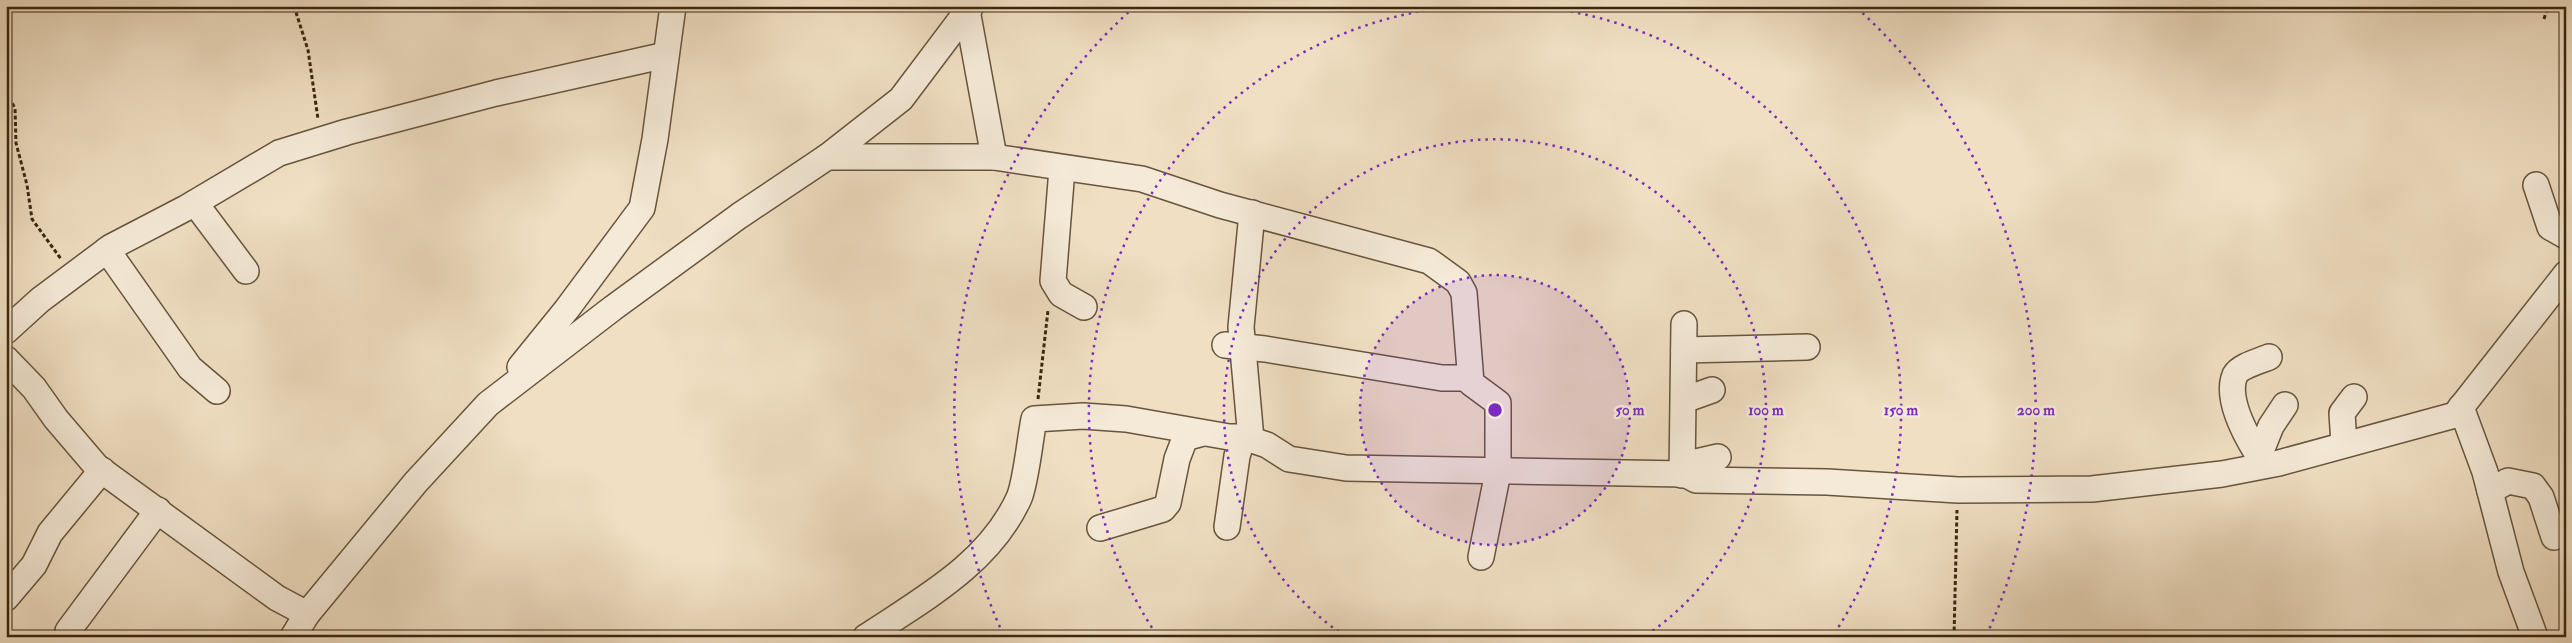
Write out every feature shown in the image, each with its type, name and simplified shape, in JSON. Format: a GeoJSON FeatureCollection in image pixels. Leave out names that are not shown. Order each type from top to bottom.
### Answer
{"type":"FeatureCollection","features":[{"type":"Feature","properties":{"kind":"street"},"geometry":{"type":"LineString","coordinates":[[293,637],[307,614],[416,482],[488,404],[567,310],[642,208],[655,139],[673,6]]}},
{"type":"Feature","properties":{"kind":"street"},"geometry":{"type":"LineString","coordinates":[[488,404],[613,308],[739,216],[827,157],[901,99],[969,8]]}},
{"type":"Feature","properties":{"kind":"street"},"geometry":{"type":"LineString","coordinates":[[969,8],[994,157]]}},
{"type":"Feature","properties":{"kind":"street"},"geometry":{"type":"LineString","coordinates":[[6,331],[40,300],[107,250],[195,203],[279,154],[496,93],[666,55]]}},
{"type":"Feature","properties":{"kind":"street"},"geometry":{"type":"LineString","coordinates":[[827,157],[994,157],[1062,169],[1142,179],[1252,213],[1429,261],[1458,282],[1464,293],[1471,383],[1498,403],[1498,472],[1481,557]]}},
{"type":"Feature","properties":{"kind":"street"},"geometry":{"type":"LineString","coordinates":[[1062,169],[1053,268],[1056,289],[1069,300],[1084,306]]}},
{"type":"Feature","properties":{"kind":"street"},"geometry":{"type":"LineString","coordinates":[[2536,184],[2550,227],[2566,236]]}},
{"type":"Feature","properties":{"kind":"street"},"geometry":{"type":"LineString","coordinates":[[195,203],[246,271]]}},
{"type":"Feature","properties":{"kind":"street"},"geometry":{"type":"LineString","coordinates":[[1227,527],[1237,456],[1247,438],[1233,346],[1241,327],[1252,213]]}},
{"type":"Feature","properties":{"kind":"street"},"geometry":{"type":"LineString","coordinates":[[107,250],[190,368],[216,391]]}},
{"type":"Feature","properties":{"kind":"street"},"geometry":{"type":"LineString","coordinates":[[1683,470],[1696,480],[1826,482],[1958,490],[2092,489],[2222,474],[2262,460],[2279,463],[2455,415],[2566,274]]}},
{"type":"Feature","properties":{"kind":"street"},"geometry":{"type":"LineString","coordinates":[[1683,470],[1684,324]]}},
{"type":"Feature","properties":{"kind":"street"},"geometry":{"type":"LineString","coordinates":[[1233,346],[1265,348],[1442,378],[1470,378]]}},
{"type":"Feature","properties":{"kind":"street"},"geometry":{"type":"LineString","coordinates":[[1684,350],[1807,347]]}},
{"type":"Feature","properties":{"kind":"street"},"geometry":{"type":"LineString","coordinates":[[2262,460],[2243,430],[2234,402],[2234,390],[2236,375],[2242,369],[2269,357]]}},
{"type":"Feature","properties":{"kind":"street"},"geometry":{"type":"LineString","coordinates":[[6,360],[34,388],[56,419],[102,470],[277,598],[307,614]]}},
{"type":"Feature","properties":{"kind":"street"},"geometry":{"type":"LineString","coordinates":[[1684,400],[1712,390]]}},
{"type":"Feature","properties":{"kind":"street"},"geometry":{"type":"LineString","coordinates":[[2344,444],[2342,413],[2354,397]]}},
{"type":"Feature","properties":{"kind":"street"},"geometry":{"type":"LineString","coordinates":[[2262,460],[2271,426],[2285,405]]}},
{"type":"Feature","properties":{"kind":"street"},"geometry":{"type":"LineString","coordinates":[[2461,407],[2490,491],[2511,572],[2535,637]]}},
{"type":"Feature","properties":{"kind":"street"},"geometry":{"type":"LineString","coordinates":[[866,637],[952,579],[991,543],[1020,497],[1036,419],[1083,416],[1126,419],[1203,433],[1247,438],[1267,445],[1289,460],[1346,468],[1498,472],[1683,470],[1718,457]]}},
{"type":"Feature","properties":{"kind":"street"},"geometry":{"type":"LineString","coordinates":[[1100,528],[1163,509],[1168,503],[1177,459],[1185,438],[1203,433]]}},
{"type":"Feature","properties":{"kind":"street"},"geometry":{"type":"LineString","coordinates":[[6,598],[34,565],[50,533],[102,470]]}},
{"type":"Feature","properties":{"kind":"street"},"geometry":{"type":"LineString","coordinates":[[2490,491],[2508,481],[2533,486],[2541,497],[2554,537]]}},
{"type":"Feature","properties":{"kind":"street"},"geometry":{"type":"LineString","coordinates":[[68,632],[158,510]]}},
{"type":"Feature","properties":{"kind":"path"},"geometry":{"type":"LineString","coordinates":[[294,6],[308,50],[314,81],[318,117],[317,142]]}},
{"type":"Feature","properties":{"kind":"path"},"geometry":{"type":"LineString","coordinates":[[2544,19],[2548,6]]}},
{"type":"Feature","properties":{"kind":"path"},"geometry":{"type":"LineString","coordinates":[[6,104],[12,103],[15,108],[16,143],[27,185],[29,209],[34,225],[74,275]]}},
{"type":"Feature","properties":{"kind":"path"},"geometry":{"type":"LineString","coordinates":[[1036,419],[1049,307],[1056,289]]}},
{"type":"Feature","properties":{"kind":"path"},"geometry":{"type":"LineString","coordinates":[[1954,637],[1954,544],[1958,490]]}}]}
